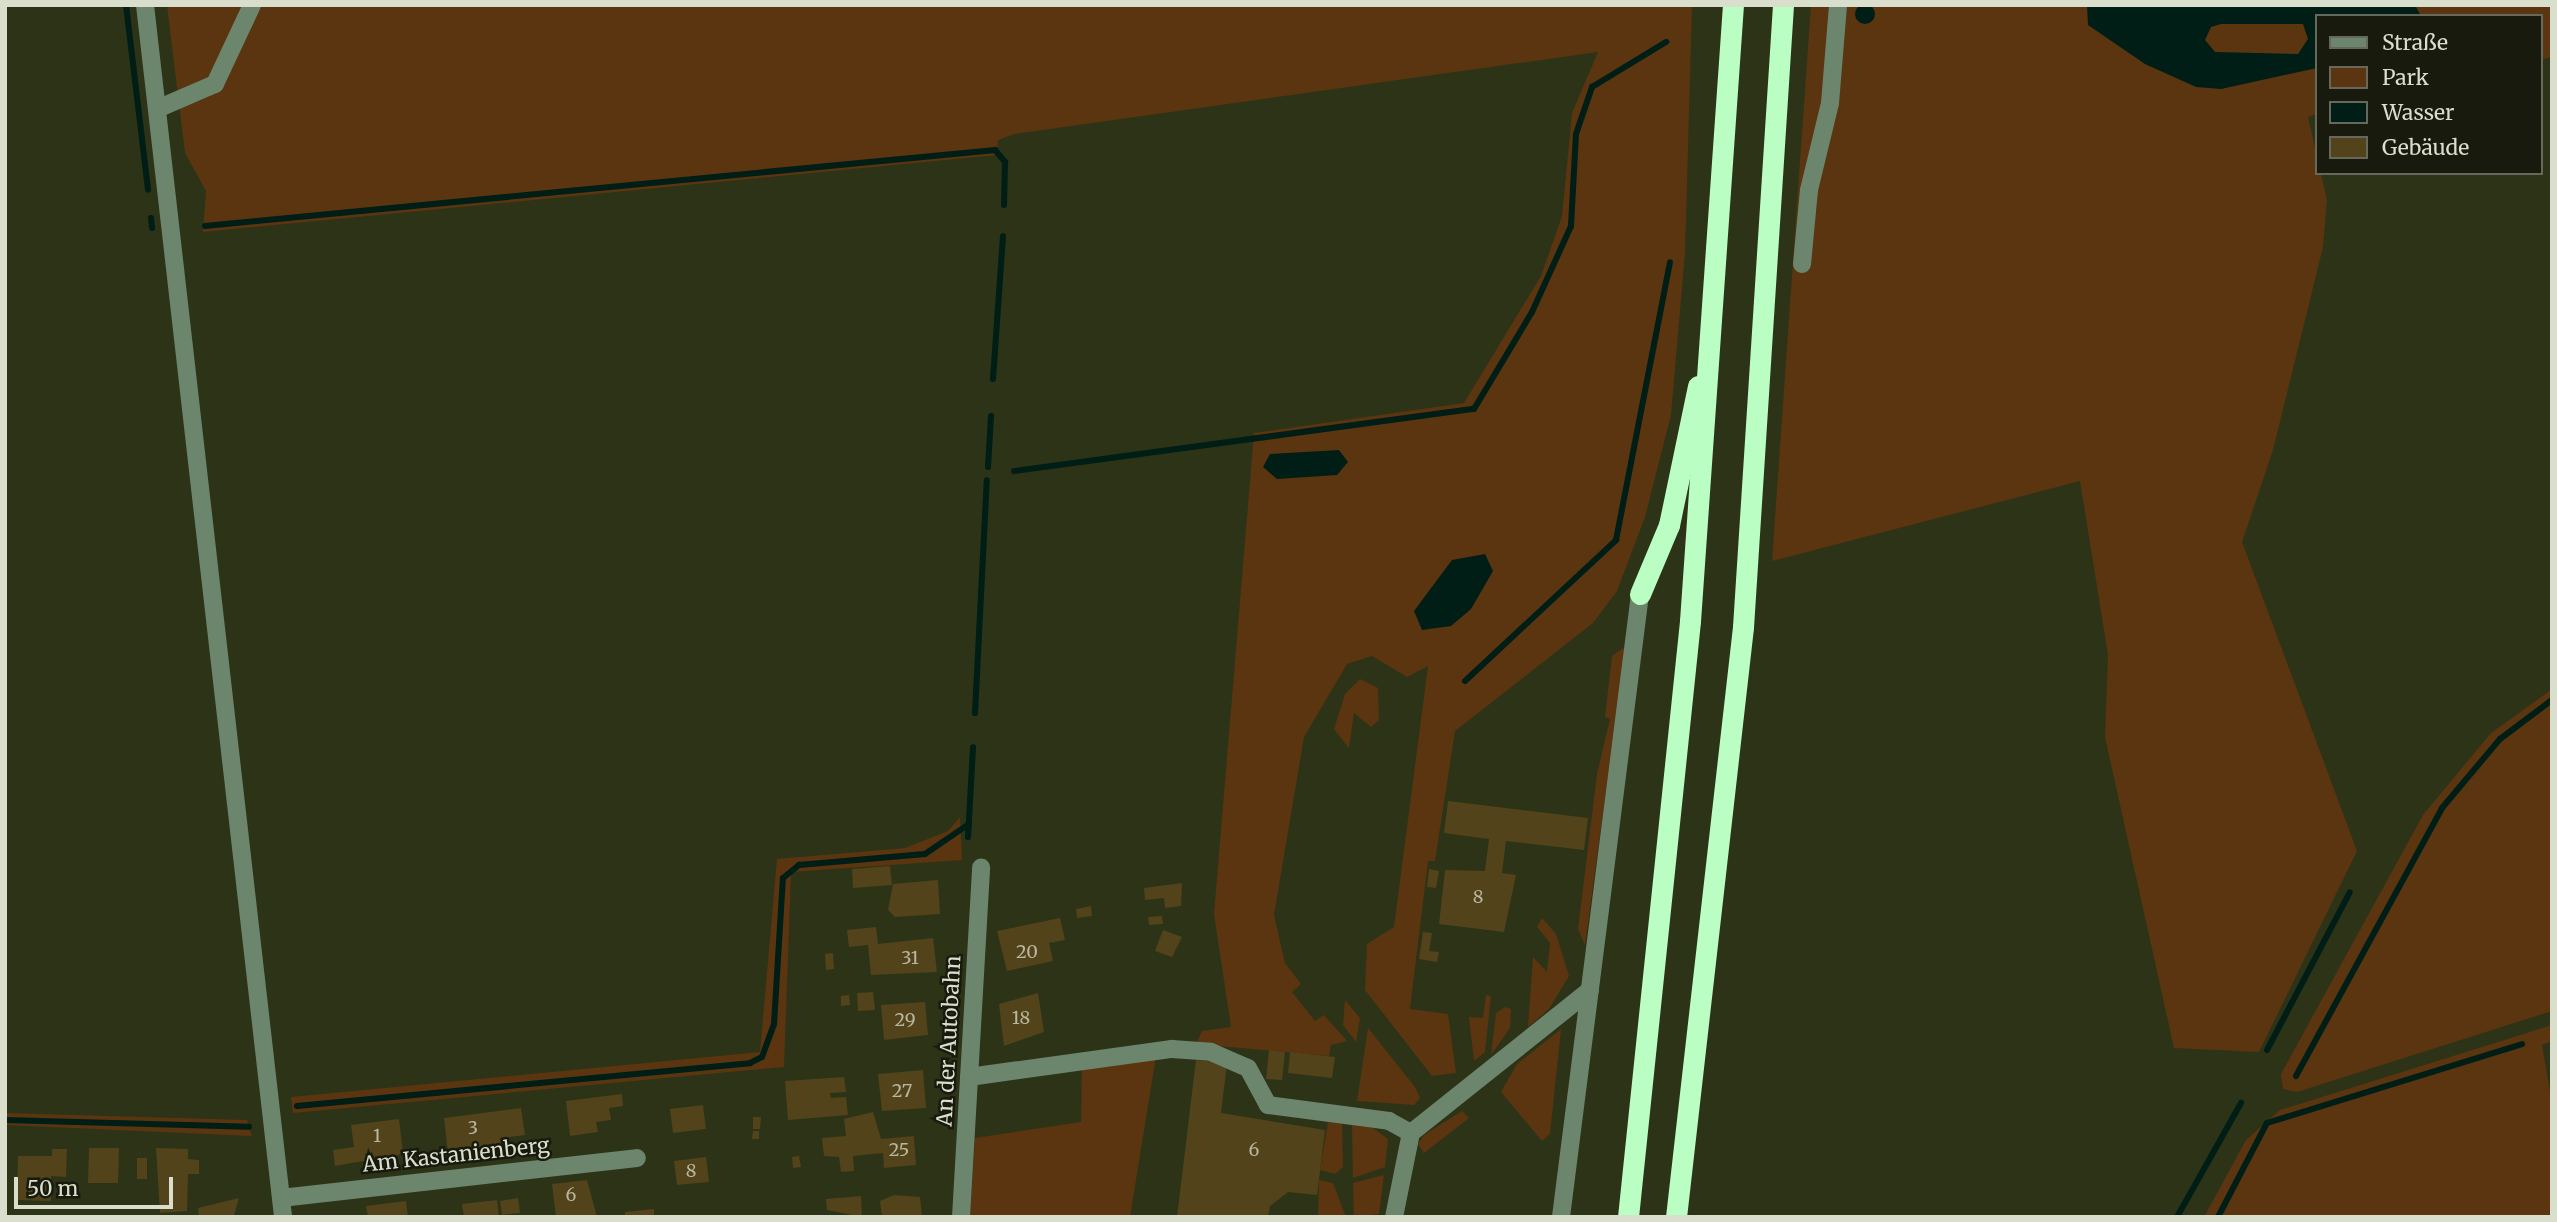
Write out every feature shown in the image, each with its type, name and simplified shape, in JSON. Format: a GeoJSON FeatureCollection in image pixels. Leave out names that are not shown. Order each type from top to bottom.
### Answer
{"type":"FeatureCollection","features":[{"type":"Feature","properties":{"kind":"highway"},"geometry":{"type":"LineString","coordinates":[[1628,1217],[1651,1047],[1717,295],[1733,5]]}},
{"type":"Feature","properties":{"kind":"highway"},"geometry":{"type":"LineString","coordinates":[[1676,1217],[1743,627],[1783,5]]}},
{"type":"Feature","properties":{"kind":"highway"},"geometry":{"type":"LineString","coordinates":[[1640,594],[1669,525],[1717,295]]}},
{"type":"Feature","properties":{"kind":"street"},"geometry":{"type":"LineString","coordinates":[[145,5],[283,1217]]}},
{"type":"Feature","properties":{"kind":"street"},"geometry":{"type":"LineString","coordinates":[[157,108],[200,94],[215,84],[252,5]]}},
{"type":"Feature","properties":{"kind":"street"},"geometry":{"type":"LineString","coordinates":[[1802,264],[1809,190],[1830,103],[1838,5]]}},
{"type":"Feature","properties":{"kind":"street"},"geometry":{"type":"LineString","coordinates":[[1561,1217],[1640,594]]}},
{"type":"Feature","properties":{"kind":"street","name":"An der Autobahn"},"geometry":{"type":"LineString","coordinates":[[961,1217],[981,868]]}},
{"type":"Feature","properties":{"kind":"street"},"geometry":{"type":"LineString","coordinates":[[1394,1217],[1411,1133],[1590,990]]}},
{"type":"Feature","properties":{"kind":"street"},"geometry":{"type":"LineString","coordinates":[[969,1076],[1172,1049],[1211,1052],[1248,1068],[1268,1105],[1389,1121],[1411,1133]]}},
{"type":"Feature","properties":{"kind":"street","name":"Am Kastanienberg"},"geometry":{"type":"LineString","coordinates":[[281,1198],[637,1158]]}},
{"type":"Feature","properties":{"kind":"green space"},"geometry":{"type":"Polygon","coordinates":[[[167,5],[1692,5],[1685,253],[1671,415],[1645,517],[1617,591],[1593,623],[1455,731],[1435,861],[1428,861],[1410,1009],[1448,1014],[1456,1073],[1432,1076],[1365,990],[1367,944],[1394,927],[1428,666],[1407,677],[1372,656],[1347,664],[1304,737],[1274,915],[1285,963],[1301,984],[1292,992],[1315,1021],[1324,1015],[1347,1041],[1331,1045],[1329,1056],[1196,1044],[1202,1031],[1231,1027],[1214,914],[1254,433],[1464,403],[1541,276],[1562,216],[1572,113],[1598,52],[1014,134],[998,140],[997,155],[203,232],[206,191],[185,153],[167,5]]]}},
{"type":"Feature","properties":{"kind":"green space"},"geometry":{"type":"Polygon","coordinates":[[[1811,5],[2552,5],[2552,57],[2543,59],[2543,14],[2316,14],[2316,114],[2308,117],[2316,152],[2316,175],[2321,175],[2327,200],[2323,247],[2273,450],[2242,542],[2357,851],[2259,1052],[2174,1048],[2105,737],[2108,655],[2080,481],[1772,561],[1811,5]]]}},
{"type":"Feature","properties":{"kind":"green space"},"geometry":{"type":"Polygon","coordinates":[[[1623,648],[1625,650],[1585,945],[1578,929],[1597,774],[1610,719],[1605,717],[1612,656],[1623,648]]]}},
{"type":"Feature","properties":{"kind":"green space"},"geometry":{"type":"Polygon","coordinates":[[[1360,679],[1378,688],[1379,720],[1371,727],[1354,713],[1349,748],[1334,729],[1345,694],[1360,679]]]}},
{"type":"Feature","properties":{"kind":"green space"},"geometry":{"type":"Polygon","coordinates":[[[2552,689],[2552,1011],[2297,1092],[2283,1089],[2281,1074],[2423,815],[2490,734],[2552,689]]]}},
{"type":"Feature","properties":{"kind":"green space"},"geometry":{"type":"Polygon","coordinates":[[[960,817],[962,860],[791,872],[784,1067],[293,1113],[291,1097],[760,1052],[777,859],[905,848],[948,831],[960,817]]]}},
{"type":"Feature","properties":{"kind":"green space"},"geometry":{"type":"Polygon","coordinates":[[[1542,918],[1556,934],[1569,976],[1549,1009],[1528,1027],[1533,957],[1547,972],[1550,943],[1537,927],[1542,918]]]}},
{"type":"Feature","properties":{"kind":"green space"},"geometry":{"type":"Polygon","coordinates":[[[1486,995],[1491,996],[1485,1052],[1474,1061],[1469,1017],[1483,1018],[1486,995]]]}},
{"type":"Feature","properties":{"kind":"green space"},"geometry":{"type":"Polygon","coordinates":[[[1345,1000],[1360,1018],[1356,1042],[1343,1025],[1345,1000]]]}},
{"type":"Feature","properties":{"kind":"green space"},"geometry":{"type":"Polygon","coordinates":[[[1505,1007],[1511,1009],[1510,1028],[1491,1055],[1496,1013],[1505,1007]]]}},
{"type":"Feature","properties":{"kind":"green space"},"geometry":{"type":"Polygon","coordinates":[[[2552,1025],[2552,1041],[2542,1045],[2552,1103],[2552,1217],[2204,1217],[2246,1140],[2280,1110],[2552,1025]]]}},
{"type":"Feature","properties":{"kind":"green space"},"geometry":{"type":"Polygon","coordinates":[[[1368,1028],[1415,1087],[1420,1098],[1414,1105],[1357,1101],[1368,1028]]]}},
{"type":"Feature","properties":{"kind":"green space"},"geometry":{"type":"Polygon","coordinates":[[[1561,1029],[1550,1134],[1542,1141],[1501,1092],[1517,1064],[1561,1029]]]}},
{"type":"Feature","properties":{"kind":"green space"},"geometry":{"type":"Polygon","coordinates":[[[1156,1056],[1130,1217],[970,1217],[975,1138],[1081,1122],[1082,1068],[1156,1056]]]}},
{"type":"Feature","properties":{"kind":"green space"},"geometry":{"type":"Polygon","coordinates":[[[1462,1111],[1469,1118],[1424,1153],[1418,1144],[1424,1135],[1462,1111]]]}},
{"type":"Feature","properties":{"kind":"green space"},"geometry":{"type":"Polygon","coordinates":[[[5,1113],[247,1120],[252,1136],[5,1125],[5,1113]]]}},
{"type":"Feature","properties":{"kind":"green space"},"geometry":{"type":"Polygon","coordinates":[[[1328,1122],[1342,1124],[1343,1167],[1335,1174],[1320,1170],[1328,1122]]]}},
{"type":"Feature","properties":{"kind":"green space"},"geometry":{"type":"Polygon","coordinates":[[[1352,1125],[1373,1128],[1388,1139],[1385,1167],[1353,1178],[1352,1125]]]}},
{"type":"Feature","properties":{"kind":"green space"},"geometry":{"type":"Polygon","coordinates":[[[1384,1175],[1379,1214],[1354,1217],[1353,1183],[1384,1175]]]}},
{"type":"Feature","properties":{"kind":"green space"},"geometry":{"type":"Polygon","coordinates":[[[1319,1180],[1333,1183],[1346,1217],[1318,1217],[1319,1180]]]}},
{"type":"Feature","properties":{"kind":"water"},"geometry":{"type":"Polygon","coordinates":[[[1865,4],[1872,7],[1875,14],[1872,21],[1865,24],[1858,21],[1855,14],[1858,7],[1865,4]]]}},
{"type":"Feature","properties":{"kind":"water"},"geometry":{"type":"Polygon","coordinates":[[[2087,5],[2415,5],[2420,14],[2316,14],[2316,68],[2221,89],[2196,87],[2145,64],[2088,25],[2087,5]],[[2221,24],[2211,27],[2205,40],[2215,52],[2298,54],[2308,39],[2303,24],[2221,24]]]}},
{"type":"Feature","properties":{"kind":"water"},"geometry":{"type":"Polygon","coordinates":[[[1339,450],[1348,462],[1337,475],[1277,479],[1263,467],[1270,454],[1339,450]]]}},
{"type":"Feature","properties":{"kind":"water"},"geometry":{"type":"Polygon","coordinates":[[[1485,554],[1493,571],[1471,609],[1451,626],[1422,630],[1414,611],[1452,560],[1485,554]]]}},
{"type":"Feature","properties":{"kind":"building"},"geometry":{"type":"Polygon","coordinates":[[[1448,801],[1588,818],[1584,850],[1506,841],[1502,873],[1516,875],[1504,932],[1439,924],[1445,870],[1485,871],[1489,839],[1444,833],[1448,801]]]}},
{"type":"Feature","properties":{"kind":"building"},"geometry":{"type":"Polygon","coordinates":[[[890,866],[892,885],[853,888],[852,869],[890,866]]]}},
{"type":"Feature","properties":{"kind":"building"},"geometry":{"type":"Polygon","coordinates":[[[1429,869],[1439,871],[1436,888],[1427,887],[1429,869]]]}},
{"type":"Feature","properties":{"kind":"building"},"geometry":{"type":"Polygon","coordinates":[[[938,880],[940,914],[895,917],[888,910],[893,884],[938,880]]]}},
{"type":"Feature","properties":{"kind":"building"},"geometry":{"type":"Polygon","coordinates":[[[1182,883],[1181,906],[1165,908],[1164,898],[1145,900],[1144,888],[1182,883]]]}},
{"type":"Feature","properties":{"kind":"building"},"geometry":{"type":"Polygon","coordinates":[[[1091,906],[1092,916],[1077,918],[1076,909],[1091,906]]]}},
{"type":"Feature","properties":{"kind":"building"},"geometry":{"type":"Polygon","coordinates":[[[1162,916],[1163,924],[1149,925],[1148,917],[1162,916]]]}},
{"type":"Feature","properties":{"kind":"building"},"geometry":{"type":"Polygon","coordinates":[[[1060,918],[1065,940],[1049,943],[1053,961],[1007,971],[997,931],[1060,918]]]}},
{"type":"Feature","properties":{"kind":"building"},"geometry":{"type":"Polygon","coordinates":[[[876,927],[878,944],[933,938],[937,972],[871,975],[868,945],[849,947],[847,930],[876,927]]]}},
{"type":"Feature","properties":{"kind":"building"},"geometry":{"type":"Polygon","coordinates":[[[1163,930],[1182,937],[1172,957],[1155,951],[1163,930]]]}},
{"type":"Feature","properties":{"kind":"building"},"geometry":{"type":"Polygon","coordinates":[[[1423,932],[1432,933],[1429,951],[1439,952],[1437,962],[1419,959],[1423,932]]]}},
{"type":"Feature","properties":{"kind":"building"},"geometry":{"type":"Polygon","coordinates":[[[833,953],[834,969],[826,970],[825,954],[833,953]]]}},
{"type":"Feature","properties":{"kind":"building"},"geometry":{"type":"Polygon","coordinates":[[[873,992],[875,1010],[858,1011],[857,993],[873,992]]]}},
{"type":"Feature","properties":{"kind":"building"},"geometry":{"type":"Polygon","coordinates":[[[1038,993],[1044,1032],[1004,1046],[999,1004],[1038,993]]]}},
{"type":"Feature","properties":{"kind":"building"},"geometry":{"type":"Polygon","coordinates":[[[849,995],[850,1005],[841,1006],[841,996],[849,995]]]}},
{"type":"Feature","properties":{"kind":"building"},"geometry":{"type":"Polygon","coordinates":[[[925,1002],[928,1035],[884,1040],[881,1005],[925,1002]]]}},
{"type":"Feature","properties":{"kind":"building"},"geometry":{"type":"Polygon","coordinates":[[[1269,1050],[1285,1052],[1282,1080],[1266,1079],[1269,1050]]]}},
{"type":"Feature","properties":{"kind":"building"},"geometry":{"type":"Polygon","coordinates":[[[1290,1052],[1335,1057],[1332,1078],[1288,1073],[1290,1052]]]}},
{"type":"Feature","properties":{"kind":"building"},"geometry":{"type":"Polygon","coordinates":[[[1196,1060],[1227,1063],[1221,1113],[1325,1130],[1317,1195],[1288,1192],[1270,1206],[1268,1217],[1177,1217],[1196,1060]]]}},
{"type":"Feature","properties":{"kind":"building"},"geometry":{"type":"Polygon","coordinates":[[[923,1070],[926,1108],[882,1111],[878,1074],[923,1070]]]}},
{"type":"Feature","properties":{"kind":"building"},"geometry":{"type":"Polygon","coordinates":[[[844,1077],[846,1092],[830,1093],[831,1098],[846,1097],[848,1115],[788,1120],[785,1081],[844,1077]]]}},
{"type":"Feature","properties":{"kind":"building"},"geometry":{"type":"Polygon","coordinates":[[[622,1094],[623,1106],[609,1108],[611,1120],[596,1122],[598,1132],[570,1136],[566,1101],[622,1094]]]}},
{"type":"Feature","properties":{"kind":"building"},"geometry":{"type":"Polygon","coordinates":[[[703,1105],[706,1129],[673,1133],[670,1109],[703,1105]]]}},
{"type":"Feature","properties":{"kind":"building"},"geometry":{"type":"Polygon","coordinates":[[[521,1108],[525,1135],[503,1138],[504,1146],[448,1153],[444,1118],[521,1108]]]}},
{"type":"Feature","properties":{"kind":"building"},"geometry":{"type":"Polygon","coordinates":[[[873,1112],[881,1139],[914,1136],[916,1165],[884,1168],[883,1153],[853,1156],[854,1171],[841,1172],[839,1157],[824,1156],[822,1138],[846,1136],[844,1119],[873,1112]]]}},
{"type":"Feature","properties":{"kind":"building"},"geometry":{"type":"Polygon","coordinates":[[[753,1117],[761,1117],[760,1129],[753,1129],[753,1117]]]}},
{"type":"Feature","properties":{"kind":"building"},"geometry":{"type":"Polygon","coordinates":[[[399,1119],[403,1154],[335,1166],[333,1150],[354,1147],[351,1125],[399,1119]]]}},
{"type":"Feature","properties":{"kind":"building"},"geometry":{"type":"Polygon","coordinates":[[[753,1131],[759,1131],[759,1139],[752,1139],[753,1131]]]}},
{"type":"Feature","properties":{"kind":"building"},"geometry":{"type":"Polygon","coordinates":[[[89,1148],[119,1148],[118,1183],[88,1183],[89,1148]]]}},
{"type":"Feature","properties":{"kind":"building"},"geometry":{"type":"Polygon","coordinates":[[[156,1148],[188,1149],[188,1159],[199,1160],[199,1174],[188,1174],[187,1211],[160,1213],[156,1148]]]}},
{"type":"Feature","properties":{"kind":"building"},"geometry":{"type":"Polygon","coordinates":[[[52,1149],[67,1149],[66,1177],[51,1176],[51,1201],[17,1200],[18,1156],[52,1156],[52,1149]]]}},
{"type":"Feature","properties":{"kind":"building"},"geometry":{"type":"Polygon","coordinates":[[[799,1156],[801,1167],[793,1168],[792,1157],[799,1156]]]}},
{"type":"Feature","properties":{"kind":"building"},"geometry":{"type":"Polygon","coordinates":[[[706,1157],[709,1182],[677,1185],[674,1161],[706,1157]]]}},
{"type":"Feature","properties":{"kind":"building"},"geometry":{"type":"Polygon","coordinates":[[[137,1158],[147,1158],[147,1179],[137,1179],[137,1158]]]}},
{"type":"Feature","properties":{"kind":"building"},"geometry":{"type":"Polygon","coordinates":[[[587,1180],[597,1217],[556,1217],[552,1184],[587,1180]]]}},
{"type":"Feature","properties":{"kind":"building"},"geometry":{"type":"Polygon","coordinates":[[[894,1195],[920,1197],[922,1217],[882,1217],[880,1201],[894,1195]]]}},
{"type":"Feature","properties":{"kind":"building"},"geometry":{"type":"Polygon","coordinates":[[[861,1196],[862,1217],[827,1210],[826,1199],[861,1196]]]}},
{"type":"Feature","properties":{"kind":"building"},"geometry":{"type":"Polygon","coordinates":[[[239,1198],[234,1215],[199,1217],[198,1208],[239,1198]]]}},
{"type":"Feature","properties":{"kind":"building"},"geometry":{"type":"Polygon","coordinates":[[[518,1198],[520,1213],[502,1215],[500,1201],[518,1198]]]}},
{"type":"Feature","properties":{"kind":"building"},"geometry":{"type":"Polygon","coordinates":[[[497,1200],[499,1217],[464,1217],[462,1204],[497,1200]]]}},
{"type":"Feature","properties":{"kind":"building"},"geometry":{"type":"Polygon","coordinates":[[[406,1201],[408,1217],[368,1217],[366,1206],[406,1201]]]}},
{"type":"Feature","properties":{"kind":"building"},"geometry":{"type":"Polygon","coordinates":[[[654,1209],[654,1217],[625,1217],[625,1212],[654,1209]]]}},
{"type":"Feature","properties":{"kind":"waterway"},"geometry":{"type":"LineString","coordinates":[[126,5],[148,190]]}},
{"type":"Feature","properties":{"kind":"waterway"},"geometry":{"type":"LineString","coordinates":[[1014,471],[1474,409],[1532,312],[1571,226],[1576,134],[1592,87],[1666,42]]}},
{"type":"Feature","properties":{"kind":"waterway"},"geometry":{"type":"LineString","coordinates":[[205,226],[995,150],[1005,162],[1004,205]]}},
{"type":"Feature","properties":{"kind":"waterway"},"geometry":{"type":"LineString","coordinates":[[151,218],[152,228]]}},
{"type":"Feature","properties":{"kind":"waterway"},"geometry":{"type":"LineString","coordinates":[[993,379],[1003,236]]}},
{"type":"Feature","properties":{"kind":"waterway"},"geometry":{"type":"LineString","coordinates":[[1465,681],[1616,540],[1670,262]]}},
{"type":"Feature","properties":{"kind":"waterway"},"geometry":{"type":"LineString","coordinates":[[988,467],[991,416]]}},
{"type":"Feature","properties":{"kind":"waterway"},"geometry":{"type":"LineString","coordinates":[[975,713],[987,480]]}},
{"type":"Feature","properties":{"kind":"waterway"},"geometry":{"type":"LineString","coordinates":[[2296,1076],[2442,808],[2500,739],[2552,700]]}},
{"type":"Feature","properties":{"kind":"waterway"},"geometry":{"type":"LineString","coordinates":[[968,837],[973,747]]}},
{"type":"Feature","properties":{"kind":"waterway"},"geometry":{"type":"LineString","coordinates":[[297,1106],[750,1063],[762,1057],[774,1024],[783,878],[799,865],[925,854],[969,824]]}},
{"type":"Feature","properties":{"kind":"waterway"},"geometry":{"type":"LineString","coordinates":[[2267,1050],[2350,892]]}},
{"type":"Feature","properties":{"kind":"waterway"},"geometry":{"type":"LineString","coordinates":[[2218,1217],[2267,1123],[2522,1044]]}},
{"type":"Feature","properties":{"kind":"waterway"},"geometry":{"type":"LineString","coordinates":[[2177,1217],[2241,1103]]}},
{"type":"Feature","properties":{"kind":"waterway"},"geometry":{"type":"LineString","coordinates":[[5,1120],[249,1127]]}}]}
